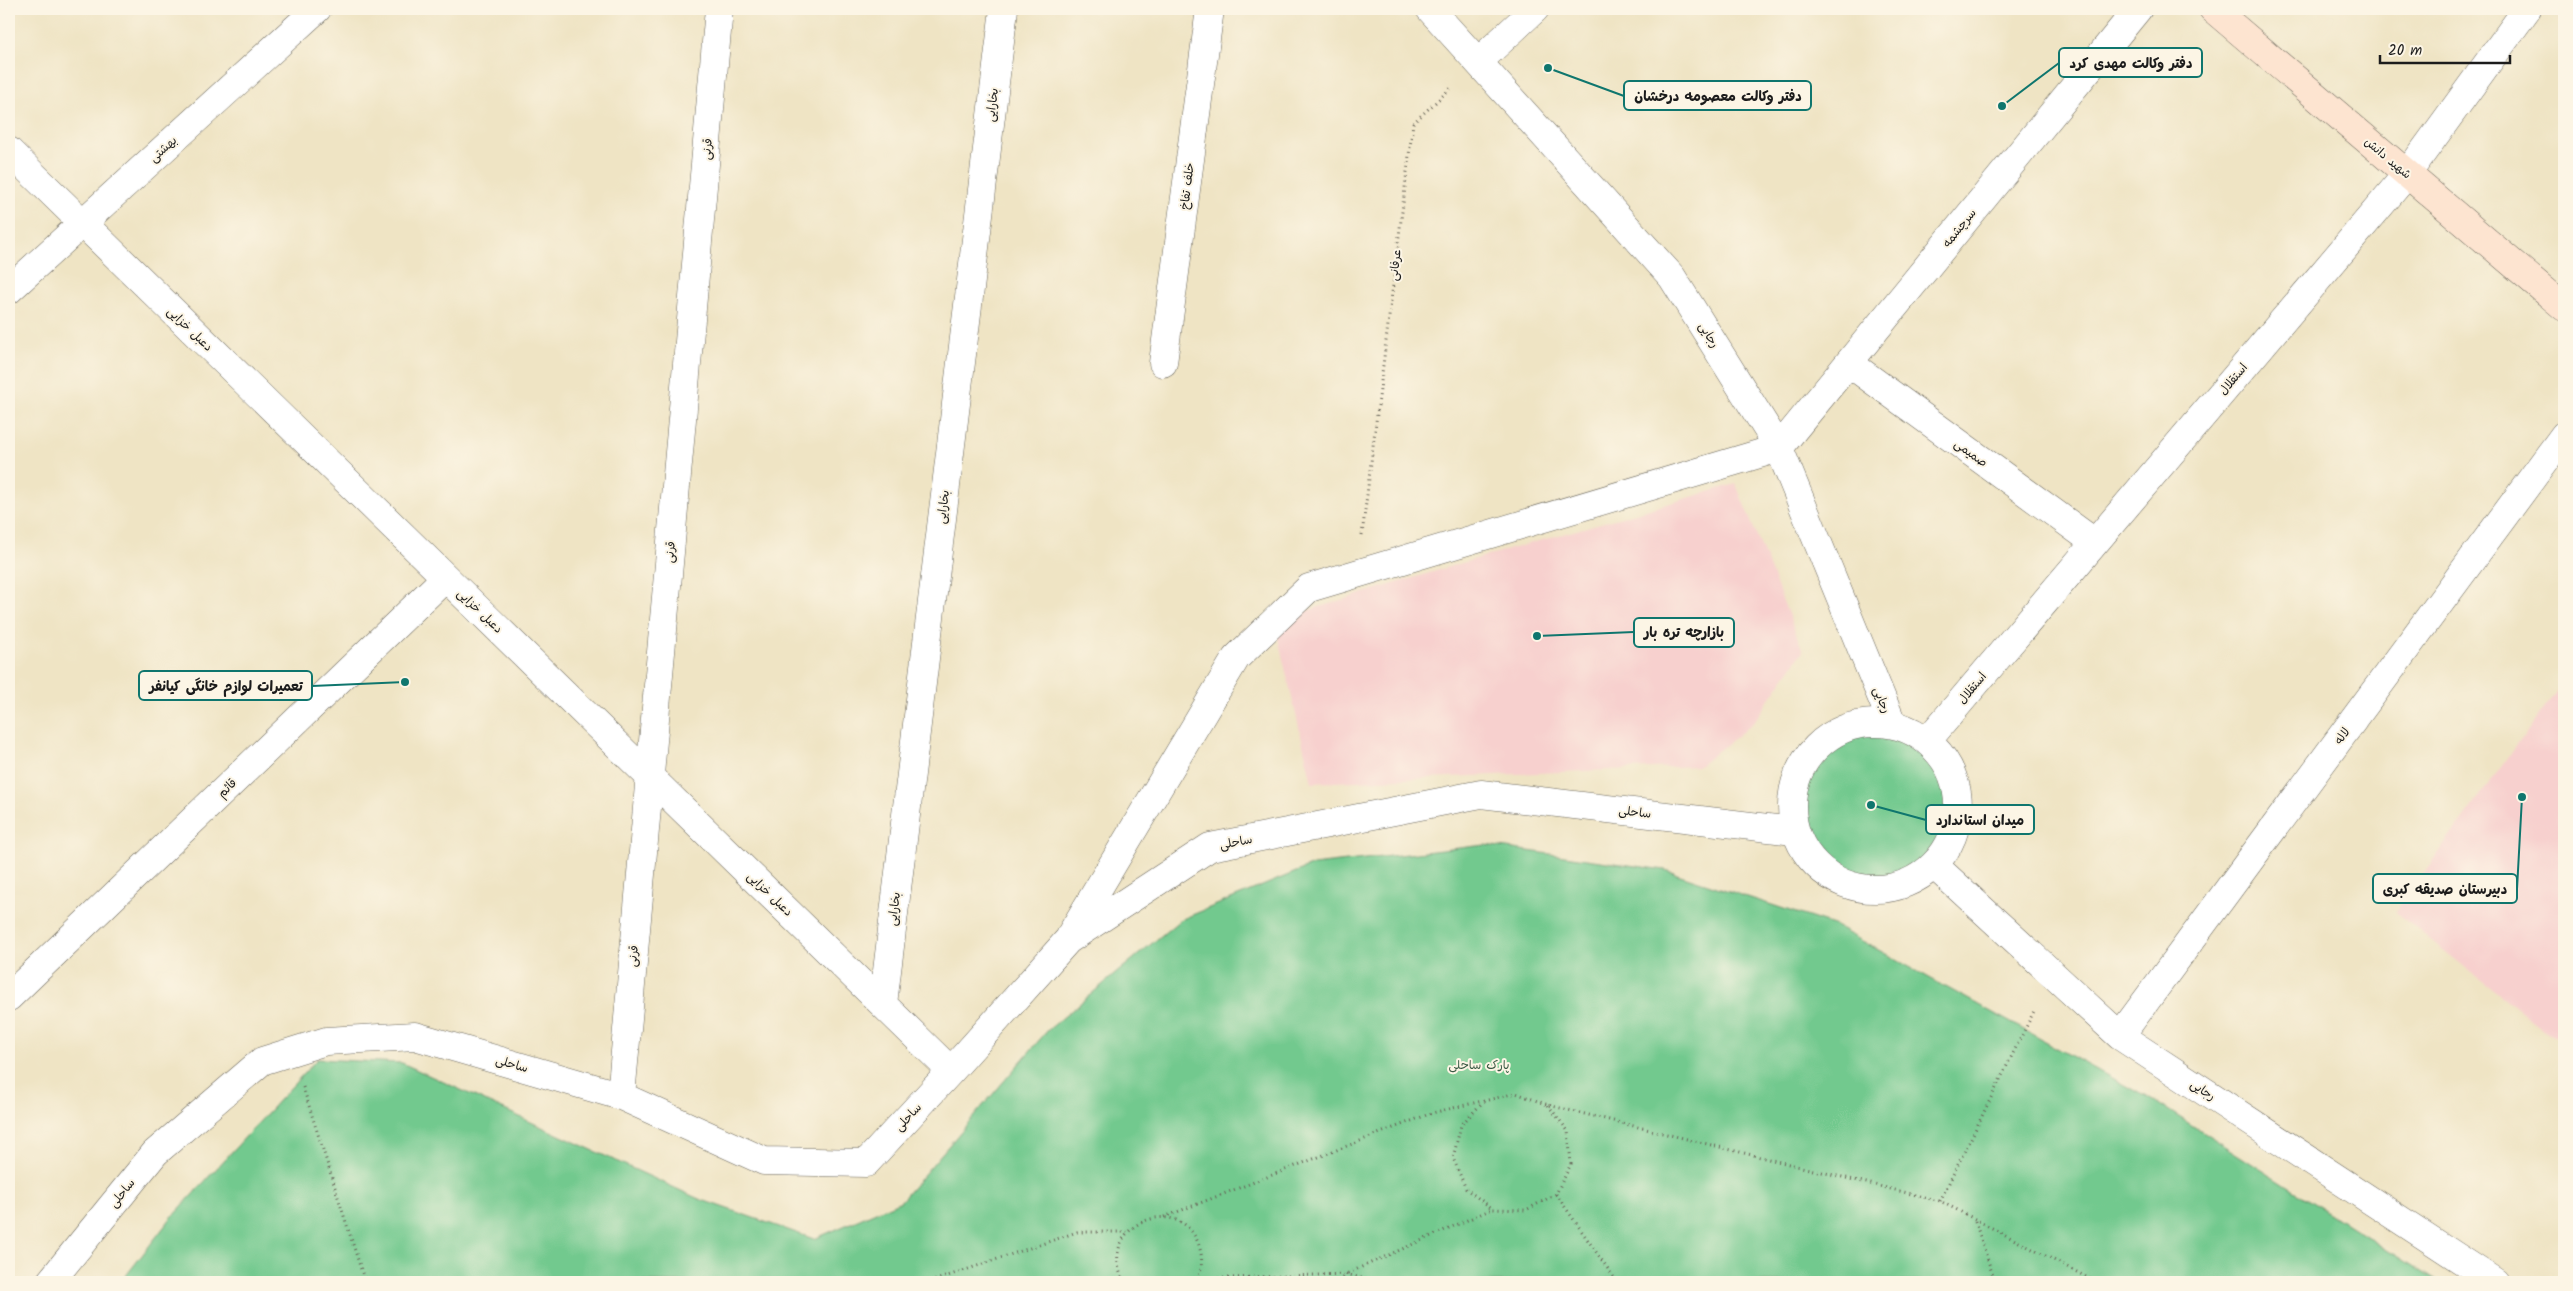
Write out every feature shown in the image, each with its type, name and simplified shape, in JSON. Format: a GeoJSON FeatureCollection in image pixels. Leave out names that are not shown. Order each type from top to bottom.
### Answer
{"type":"FeatureCollection","features":[{"type":"Feature","properties":{"kind":"main road","name":"شهید دانش"},"geometry":{"type":"LineString","coordinates":[[2213,9],[2564,307]]}},
{"type":"Feature","properties":{"kind":"street","name":"بهشتی"},"geometry":{"type":"LineString","coordinates":[[9,290],[317,9]]}},
{"type":"Feature","properties":{"kind":"street","name":"قرنی"},"geometry":{"type":"LineString","coordinates":[[621,1096],[720,9]]}},
{"type":"Feature","properties":{"kind":"street","name":"بخارایی"},"geometry":{"type":"LineString","coordinates":[[883,1004],[1004,9]]}},
{"type":"Feature","properties":{"kind":"street","name":"خلف تفاخ"},"geometry":{"type":"LineString","coordinates":[[1163,363],[1210,9]]}},
{"type":"Feature","properties":{"kind":"street","name":"رجایی"},"geometry":{"type":"LineString","coordinates":[[1430,9],[1672,277],[1779,448],[1892,723]]}},
{"type":"Feature","properties":{"kind":"street"},"geometry":{"type":"LineString","coordinates":[[1478,62],[1535,9]]}},
{"type":"Feature","properties":{"kind":"street","name":"سرچشمه"},"geometry":{"type":"LineString","coordinates":[[1779,448],[2138,9]]}},
{"type":"Feature","properties":{"kind":"street","name":"استقلال"},"geometry":{"type":"LineString","coordinates":[[1928,740],[2407,174],[2527,9]]}},
{"type":"Feature","properties":{"kind":"street","name":"دعبل خزایی"},"geometry":{"type":"LineString","coordinates":[[9,151],[951,1071]]}},
{"type":"Feature","properties":{"kind":"street","name":"صمیمی"},"geometry":{"type":"LineString","coordinates":[[1848,363],[2094,542]]}},
{"type":"Feature","properties":{"kind":"street","name":"لاله"},"geometry":{"type":"LineString","coordinates":[[2120,1036],[2564,435]]}},
{"type":"Feature","properties":{"kind":"street"},"geometry":{"type":"LineString","coordinates":[[1068,940],[1236,658],[1309,588],[1779,448]]}},
{"type":"Feature","properties":{"kind":"street","name":"قائم"},"geometry":{"type":"LineString","coordinates":[[9,997],[445,578]]}},
{"type":"Feature","properties":{"kind":"street"},"geometry":{"type":"LineString","coordinates":[[1892,723],[1928,740],[1954,778],[1956,799],[1957,825],[1935,866],[1898,887],[1855,888],[1817,867],[1794,830],[1793,788],[1812,749],[1848,725],[1892,723]]}},
{"type":"Feature","properties":{"kind":"street","name":"ساحلی"},"geometry":{"type":"LineString","coordinates":[[50,1282],[155,1153],[262,1061],[326,1040],[415,1036],[621,1096],[764,1161],[866,1163],[1068,940],[1210,847],[1481,794],[1794,830]]}},
{"type":"Feature","properties":{"kind":"street","name":"رجایی"},"geometry":{"type":"LineString","coordinates":[[1935,866],[2120,1036],[2495,1282]]}},
{"type":"Feature","properties":{"kind":"path","name":"عرفانی"},"geometry":{"type":"LineString","coordinates":[[1357,574],[1413,123],[1478,62]]}},
{"type":"Feature","properties":{"kind":"path"},"geometry":{"type":"LineString","coordinates":[[1940,1201],[2052,974]]}},
{"type":"Feature","properties":{"kind":"path"},"geometry":{"type":"LineString","coordinates":[[292,1051],[365,1282]]}},
{"type":"Feature","properties":{"kind":"path"},"geometry":{"type":"LineString","coordinates":[[1124,1282],[1119,1271],[1118,1250],[1127,1232],[1144,1220],[1164,1217],[1432,1113],[1516,1093],[1548,1104],[1940,1201],[1975,1221],[2096,1282]]}},
{"type":"Feature","properties":{"kind":"path"},"geometry":{"type":"LineString","coordinates":[[1484,1101],[1461,1125],[1453,1158],[1466,1189],[1493,1208]]}},
{"type":"Feature","properties":{"kind":"path"},"geometry":{"type":"LineString","coordinates":[[1340,1282],[1346,1274],[1493,1208],[1526,1210],[1556,1194],[1571,1164],[1568,1131],[1548,1104]]}},
{"type":"Feature","properties":{"kind":"path"},"geometry":{"type":"LineString","coordinates":[[1556,1194],[1617,1282]]}},
{"type":"Feature","properties":{"kind":"path"},"geometry":{"type":"LineString","coordinates":[[1164,1217],[1183,1223],[1198,1238],[1203,1258],[1198,1279],[1195,1282]]}},
{"type":"Feature","properties":{"kind":"path"},"geometry":{"type":"LineString","coordinates":[[1975,1221],[1995,1282]]}},
{"type":"Feature","properties":{"kind":"path"},"geometry":{"type":"LineString","coordinates":[[930,1282],[1077,1232],[1127,1232]]}},
{"type":"Feature","properties":{"kind":"path"},"geometry":{"type":"LineString","coordinates":[[1346,1274],[1350,1282]]}},
{"type":"Feature","properties":{"kind":"path"},"geometry":{"type":"LineString","coordinates":[[1198,1279],[1346,1274],[1377,1282]]}},
{"type":"Feature","properties":{"kind":"shaded area"},"geometry":{"type":"Polygon","coordinates":[[[1736,484],[1803,651],[1753,723],[1699,766],[1312,783],[1274,621],[1452,566],[1736,484]]]}},
{"type":"Feature","properties":{"kind":"shaded area"},"geometry":{"type":"Polygon","coordinates":[[[2564,681],[2564,1045],[2395,912],[2564,681]]]}},
{"type":"Feature","properties":{"kind":"green space"},"geometry":{"type":"Polygon","coordinates":[[[1890,727],[1925,747],[1948,782],[1951,825],[1929,860],[1895,881],[1855,883],[1820,864],[1799,828],[1798,790],[1815,754],[1847,731],[1890,727]]]}},
{"type":"Feature","properties":{"kind":"green space","name":"پارک ساحلی"},"geometry":{"type":"Polygon","coordinates":[[[1485,845],[1665,870],[1833,925],[2157,1103],[2437,1282],[121,1282],[171,1218],[317,1059],[402,1063],[699,1199],[814,1239],[901,1201],[1048,1030],[1180,920],[1313,865],[1485,845]]]}},
{"type":"Feature","properties":{"kind":"place","name":"دفتر وکالت معصومه درخشان"},"geometry":{"type":"Point","coordinates":[1548,68]}},
{"type":"Feature","properties":{"kind":"place","name":"دفتر وکالت مهدی کرد"},"geometry":{"type":"Point","coordinates":[2002,106]}},
{"type":"Feature","properties":{"kind":"place","name":"بازارچه تره بار"},"geometry":{"type":"Point","coordinates":[1537,636]}},
{"type":"Feature","properties":{"kind":"place","name":"تعمیرات لوازم خانگی کیانفر"},"geometry":{"type":"Point","coordinates":[405,682]}},
{"type":"Feature","properties":{"kind":"place","name":"دبیرستان صدیقه کبری"},"geometry":{"type":"Point","coordinates":[2522,797]}},
{"type":"Feature","properties":{"kind":"place","name":"میدان استاندارد"},"geometry":{"type":"Point","coordinates":[1871,805]}}]}
